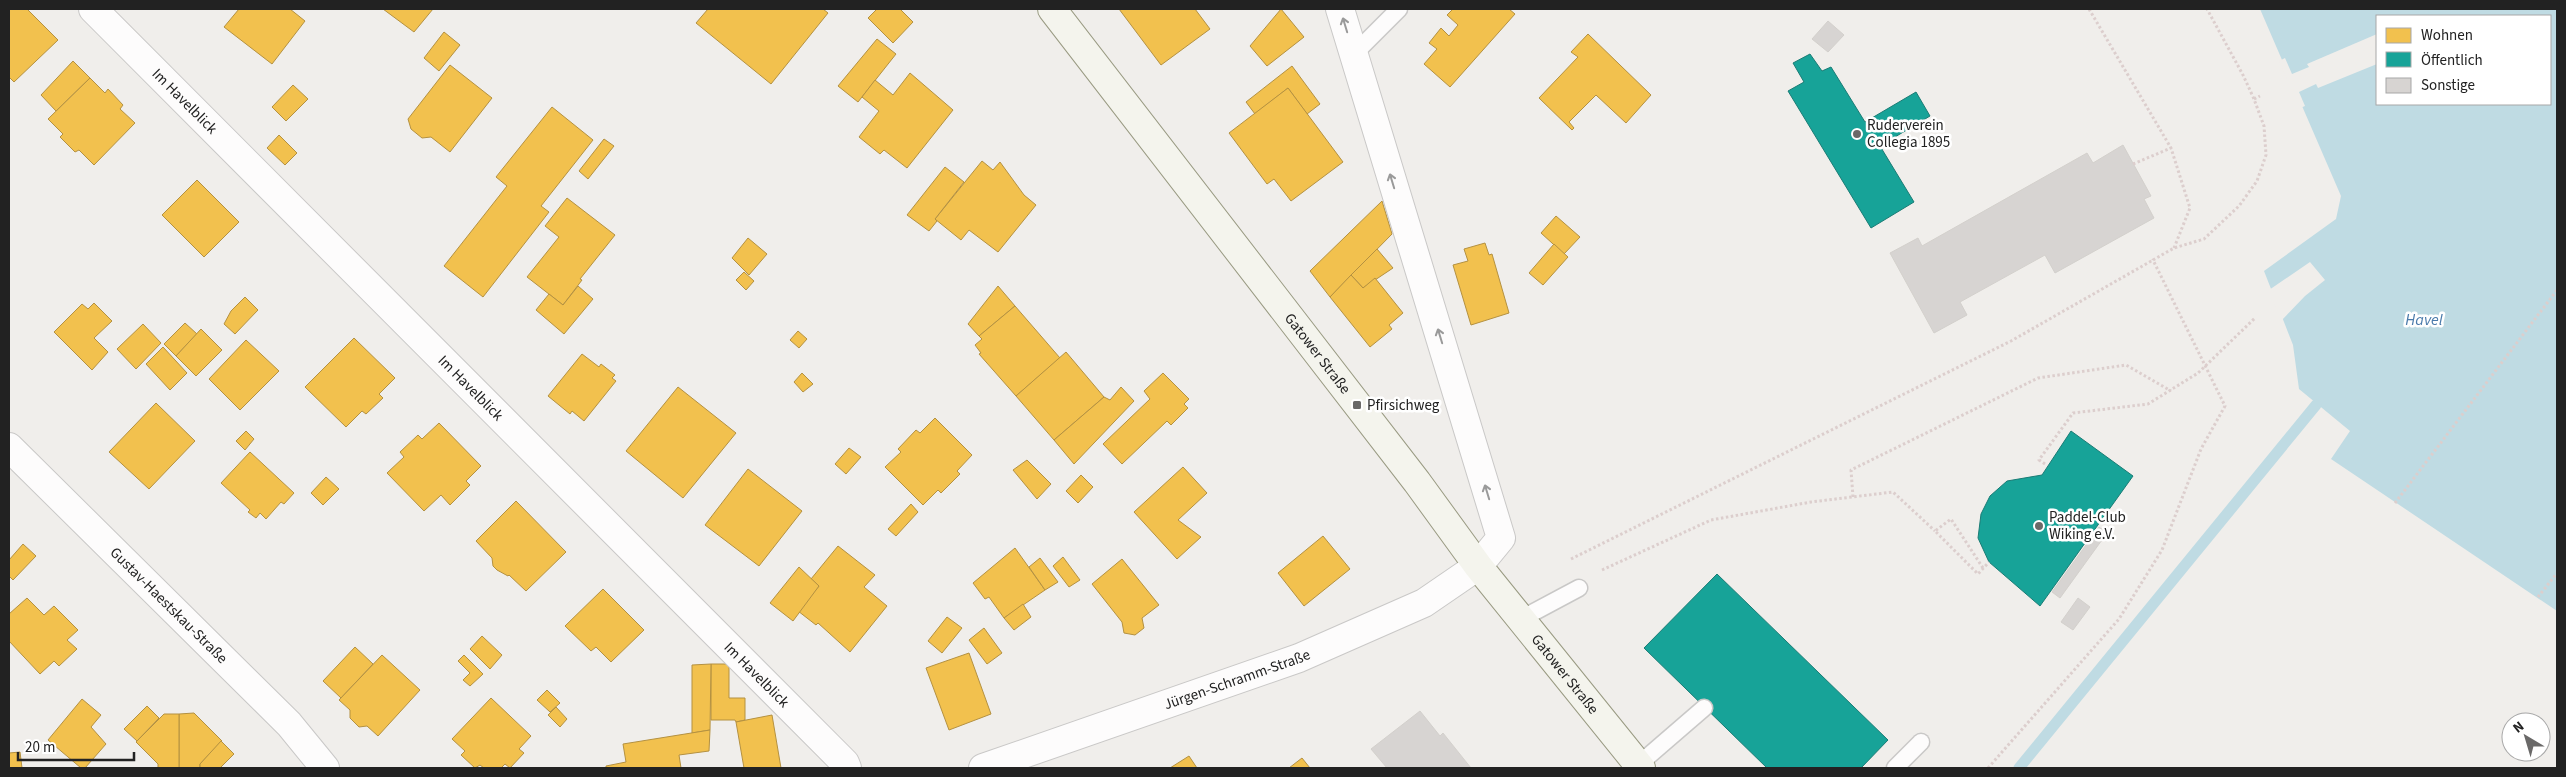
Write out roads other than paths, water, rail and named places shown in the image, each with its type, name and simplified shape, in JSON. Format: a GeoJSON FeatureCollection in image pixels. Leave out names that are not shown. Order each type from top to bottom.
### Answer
{"type":"FeatureCollection","features":[{"type":"Feature","properties":{"kind":"main road","name":"Gatower Straße"},"geometry":{"type":"LineString","coordinates":[[1052,9],[1417,482],[1478,566],[1639,767]]}},
{"type":"Feature","properties":{"kind":"street","name":"Im Havelblick"},"geometry":{"type":"LineString","coordinates":[[93,9],[845,763],[847,768]]}},
{"type":"Feature","properties":{"kind":"street"},"geometry":{"type":"LineString","coordinates":[[1340,9],[1501,538],[1478,566]]}},
{"type":"Feature","properties":{"kind":"street","name":"Gustav-Haestskau-Straße"},"geometry":{"type":"LineString","coordinates":[[9,447],[289,724],[325,768]]}},
{"type":"Feature","properties":{"kind":"street","name":"Jürgen-Schramm-Straße"},"geometry":{"type":"LineString","coordinates":[[983,768],[1299,658],[1424,603],[1478,566]]}},
{"type":"Feature","properties":{"kind":"lane"},"geometry":{"type":"LineString","coordinates":[[1354,54],[1399,9]]}},
{"type":"Feature","properties":{"kind":"lane"},"geometry":{"type":"LineString","coordinates":[[1520,619],[1579,588]]}},
{"type":"Feature","properties":{"kind":"lane"},"geometry":{"type":"LineString","coordinates":[[1639,767],[1704,708]]}},
{"type":"Feature","properties":{"kind":"lane"},"geometry":{"type":"LineString","coordinates":[[1895,768],[1921,742]]}},
{"type":"Feature","properties":{"kind":"water","name":"Havel"},"geometry":{"type":"Polygon","coordinates":[[[2260,9],[2557,9],[2557,611],[2331,459],[2350,431],[2299,389],[2293,345],[2264,271],[2336,219],[2341,196],[2260,9]]]}},
{"type":"Feature","properties":{"kind":"waterway"},"geometry":{"type":"LineString","coordinates":[[2019,768],[2316,405]]}},
{"type":"Feature","properties":{"kind":"place","name":"Ruderverein Collegia 1895"},"geometry":{"type":"Point","coordinates":[1857,134]}},
{"type":"Feature","properties":{"kind":"place","name":"Pfirsichweg"},"geometry":{"type":"Point","coordinates":[1357,405]}},
{"type":"Feature","properties":{"kind":"place","name":"Paddel-Club Wiking e.V."},"geometry":{"type":"Point","coordinates":[2039,526]}}]}
